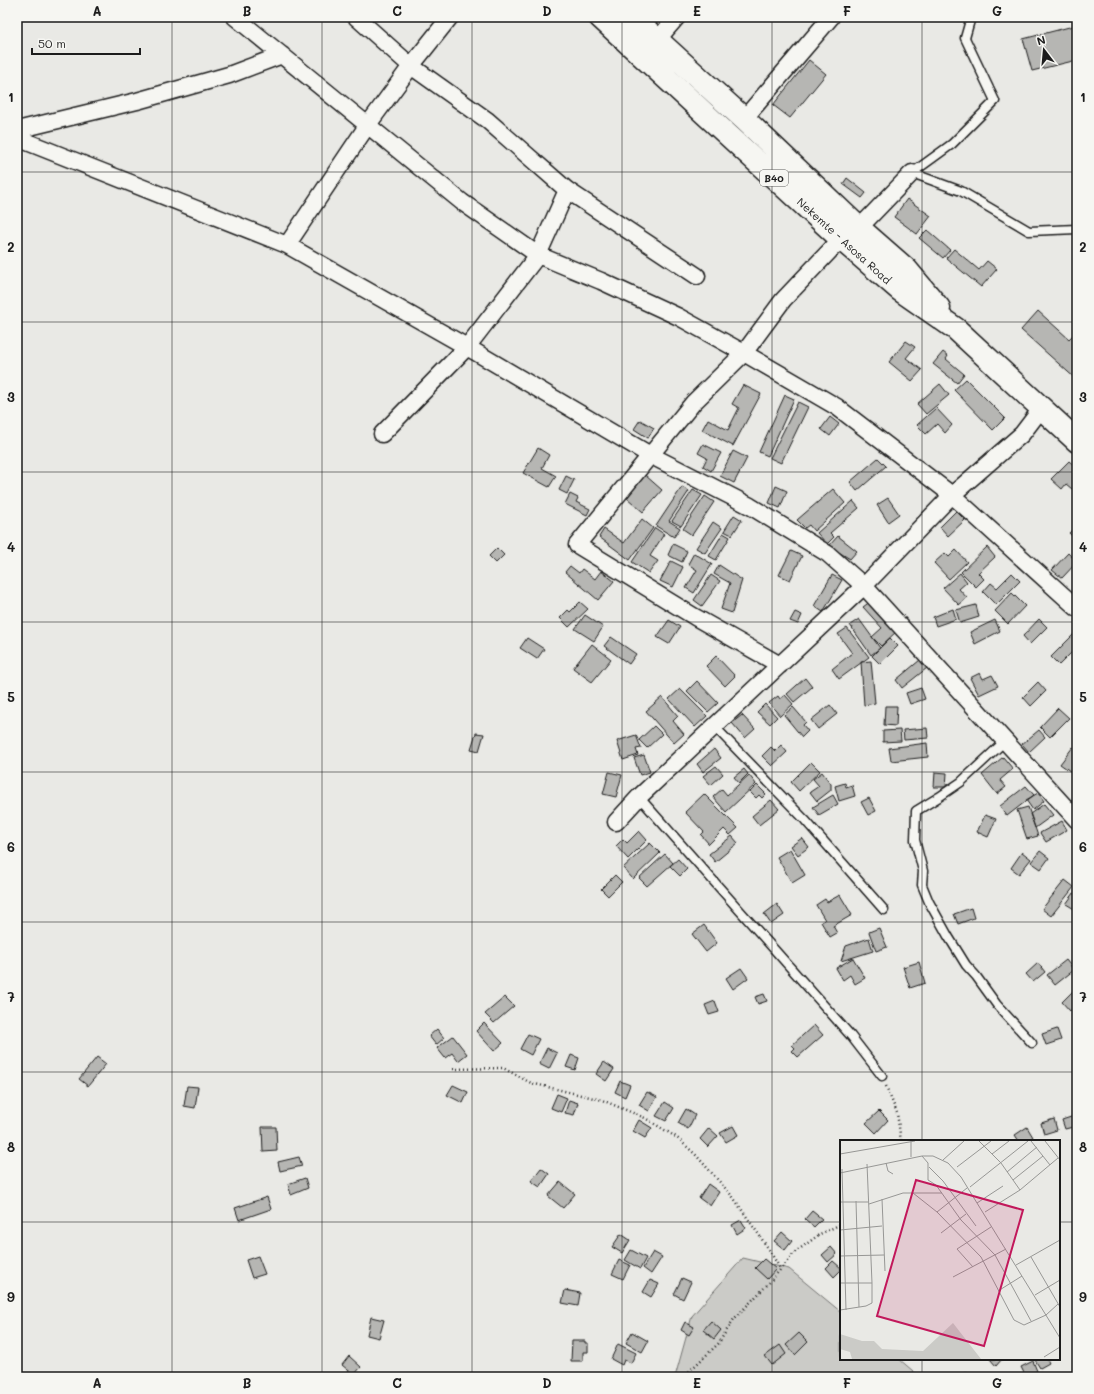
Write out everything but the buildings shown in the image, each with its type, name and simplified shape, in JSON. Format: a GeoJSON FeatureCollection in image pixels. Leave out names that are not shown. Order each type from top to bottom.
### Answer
{"type":"FeatureCollection","features":[{"type":"Feature","properties":{"kind":"highway","name":"Nekemte - Asosa Road"},"geometry":{"type":"LineString","coordinates":[[600,17],[650,48],[841,239],[900,290],[956,329],[1041,409],[1073,434]]}},
{"type":"Feature","properties":{"kind":"highway","name":"B40"},"geometry":{"type":"LineString","coordinates":[[632,17],[650,48],[744,119],[859,228],[907,270],[956,329]]}},
{"type":"Feature","properties":{"kind":"street"},"geometry":{"type":"LineString","coordinates":[[235,17],[462,202],[538,254],[602,281],[679,317],[837,407],[952,495],[1077,608]]}},
{"type":"Feature","properties":{"kind":"street"},"geometry":{"type":"LineString","coordinates":[[356,17],[411,66],[487,120],[567,190],[697,276]]}},
{"type":"Feature","properties":{"kind":"street"},"geometry":{"type":"LineString","coordinates":[[287,245],[367,126],[411,66],[450,17]]}},
{"type":"Feature","properties":{"kind":"street"},"geometry":{"type":"LineString","coordinates":[[650,48],[677,17]]}},
{"type":"Feature","properties":{"kind":"street"},"geometry":{"type":"LineString","coordinates":[[744,119],[831,17]]}},
{"type":"Feature","properties":{"kind":"street"},"geometry":{"type":"LineString","coordinates":[[17,130],[137,101],[221,78],[282,55]]}},
{"type":"Feature","properties":{"kind":"street"},"geometry":{"type":"LineString","coordinates":[[17,138],[287,245],[650,454],[756,510],[828,554],[864,586],[1077,820]]}},
{"type":"Feature","properties":{"kind":"street"},"geometry":{"type":"LineString","coordinates":[[859,228],[912,173]]}},
{"type":"Feature","properties":{"kind":"street"},"geometry":{"type":"LineString","coordinates":[[382,434],[466,347],[538,254],[567,190]]}},
{"type":"Feature","properties":{"kind":"street"},"geometry":{"type":"LineString","coordinates":[[780,665],[695,617],[577,545],[693,403],[744,353],[783,300],[841,239]]}},
{"type":"Feature","properties":{"kind":"street"},"geometry":{"type":"LineString","coordinates":[[616,822],[639,797],[864,586],[952,495],[1022,434],[1041,409]]}},
{"type":"Feature","properties":{"kind":"lane"},"geometry":{"type":"LineString","coordinates":[[912,173],[952,144],[995,100],[965,38],[971,17]]}},
{"type":"Feature","properties":{"kind":"lane"},"geometry":{"type":"LineString","coordinates":[[912,173],[961,190],[1029,231],[1077,229]]}},
{"type":"Feature","properties":{"kind":"lane"},"geometry":{"type":"LineString","coordinates":[[715,727],[805,820],[884,910]]}},
{"type":"Feature","properties":{"kind":"lane"},"geometry":{"type":"LineString","coordinates":[[1005,742],[961,782],[916,811],[915,840],[923,871],[922,885],[929,902],[948,936],[966,965],[997,1005],[1032,1043]]}},
{"type":"Feature","properties":{"kind":"lane"},"geometry":{"type":"LineString","coordinates":[[639,797],[851,1036],[882,1076]]}},
{"type":"Feature","properties":{"kind":"path"},"geometry":{"type":"LineString","coordinates":[[453,1069],[503,1068],[531,1083],[602,1100],[645,1118],[676,1136],[695,1154],[733,1197],[768,1248],[781,1270]]}},
{"type":"Feature","properties":{"kind":"path"},"geometry":{"type":"LineString","coordinates":[[882,1076],[897,1113],[901,1140]]}},
{"type":"Feature","properties":{"kind":"path"},"geometry":{"type":"LineString","coordinates":[[682,1377],[718,1344],[734,1319],[781,1270],[794,1253],[820,1234],[840,1224]]}},
{"type":"Feature","properties":{"kind":"shaded area"},"geometry":{"type":"Polygon","coordinates":[[[743,1258],[789,1269],[840,1311],[840,1360],[900,1360],[920,1377],[675,1377],[692,1316],[743,1258]]]}}]}
